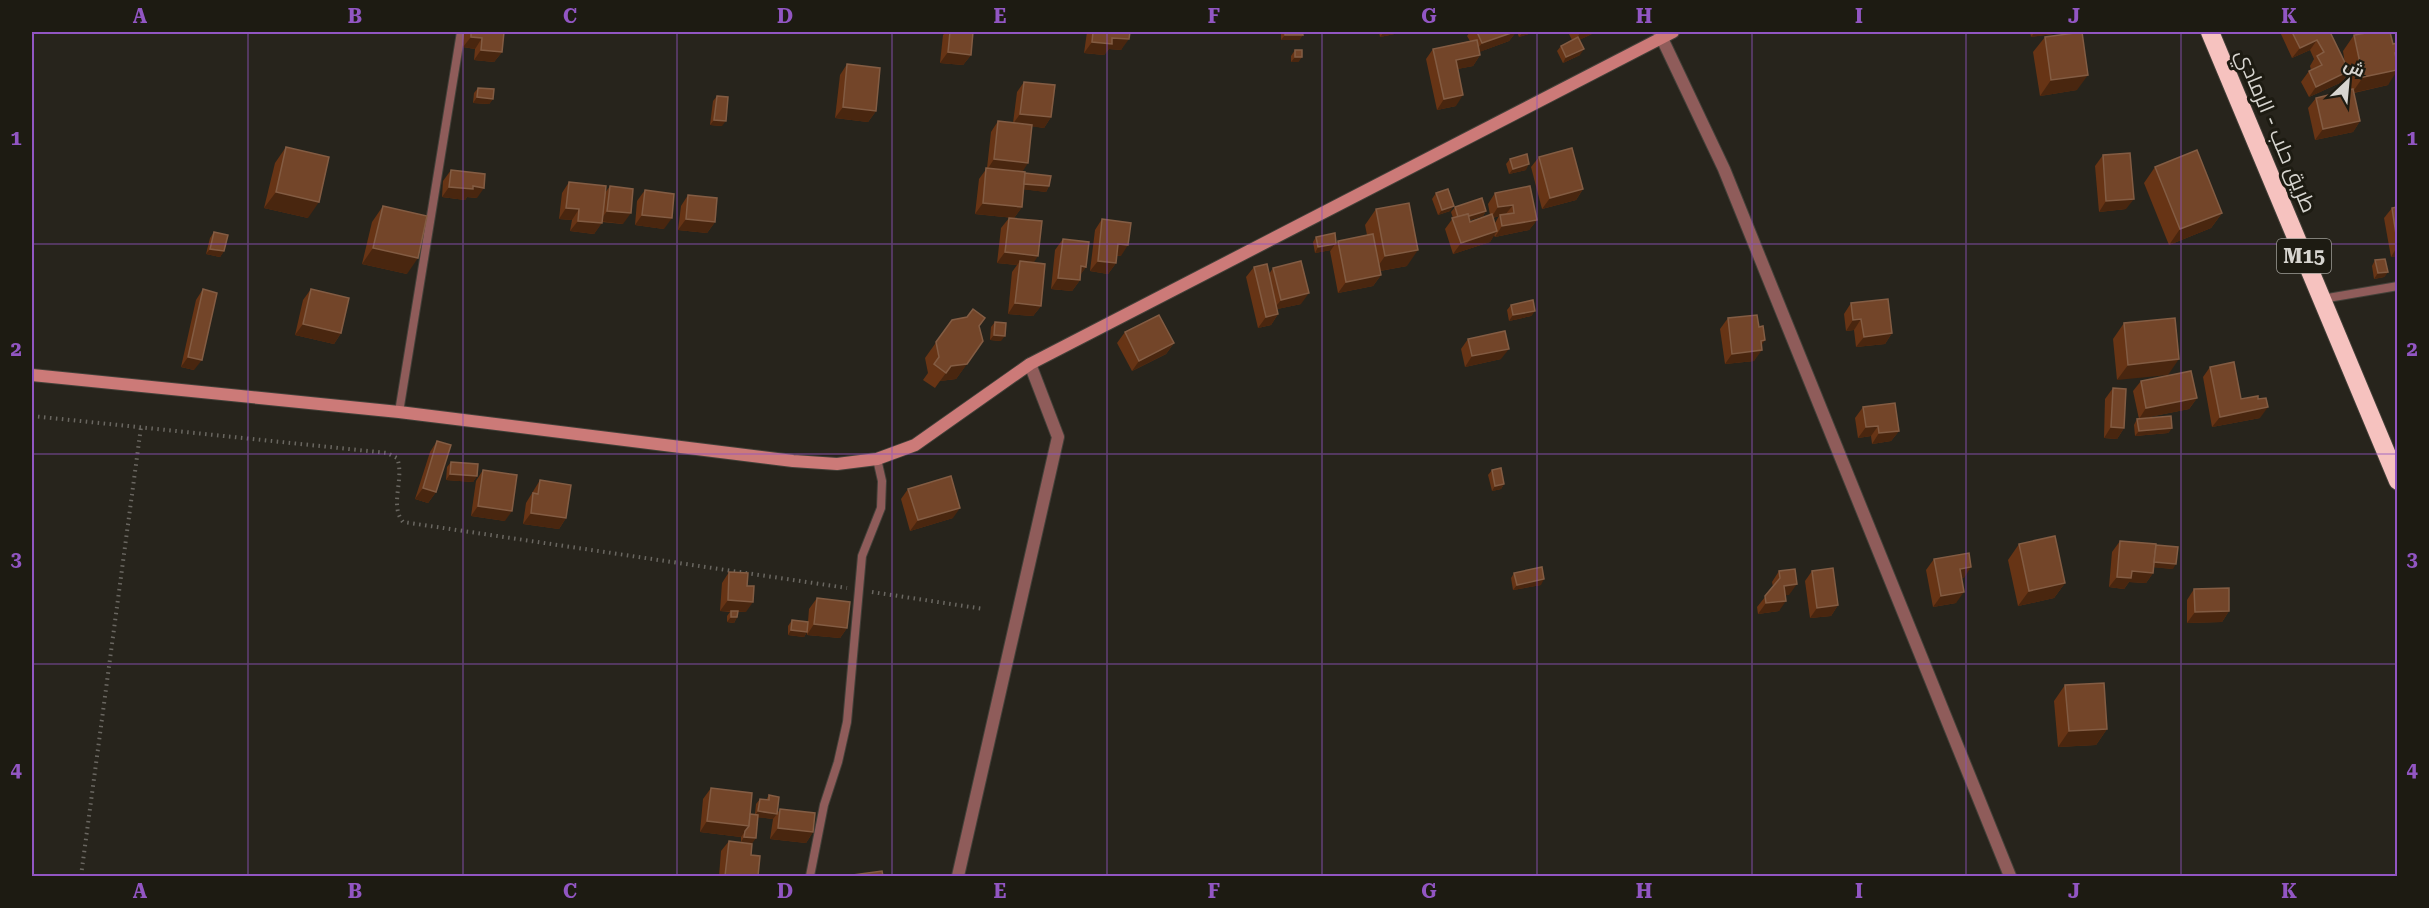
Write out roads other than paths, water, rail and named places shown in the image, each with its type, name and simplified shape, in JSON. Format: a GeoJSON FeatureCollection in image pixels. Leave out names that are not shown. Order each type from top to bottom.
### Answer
{"type":"FeatureCollection","features":[{"type":"Feature","properties":{"kind":"highway","name":"طريق حلب - الرمادي"},"geometry":{"type":"LineString","coordinates":[[2210,32],[2397,481]]}},
{"type":"Feature","properties":{"kind":"street"},"geometry":{"type":"LineString","coordinates":[[32,375],[399,412],[793,461],[837,464],[877,459],[915,446],[990,390],[1030,364],[1664,34],[1724,169],[2010,876]]}},
{"type":"Feature","properties":{"kind":"street"},"geometry":{"type":"LineString","coordinates":[[958,876],[1058,437],[1030,364]]}},
{"type":"Feature","properties":{"kind":"lane"},"geometry":{"type":"LineString","coordinates":[[399,412],[461,32]]}},
{"type":"Feature","properties":{"kind":"lane"},"geometry":{"type":"LineString","coordinates":[[2321,299],[2397,286]]}},
{"type":"Feature","properties":{"kind":"lane"},"geometry":{"type":"LineString","coordinates":[[810,876],[824,804],[838,762],[847,722],[857,590],[862,556],[881,508],[882,481],[877,459]]}}]}
